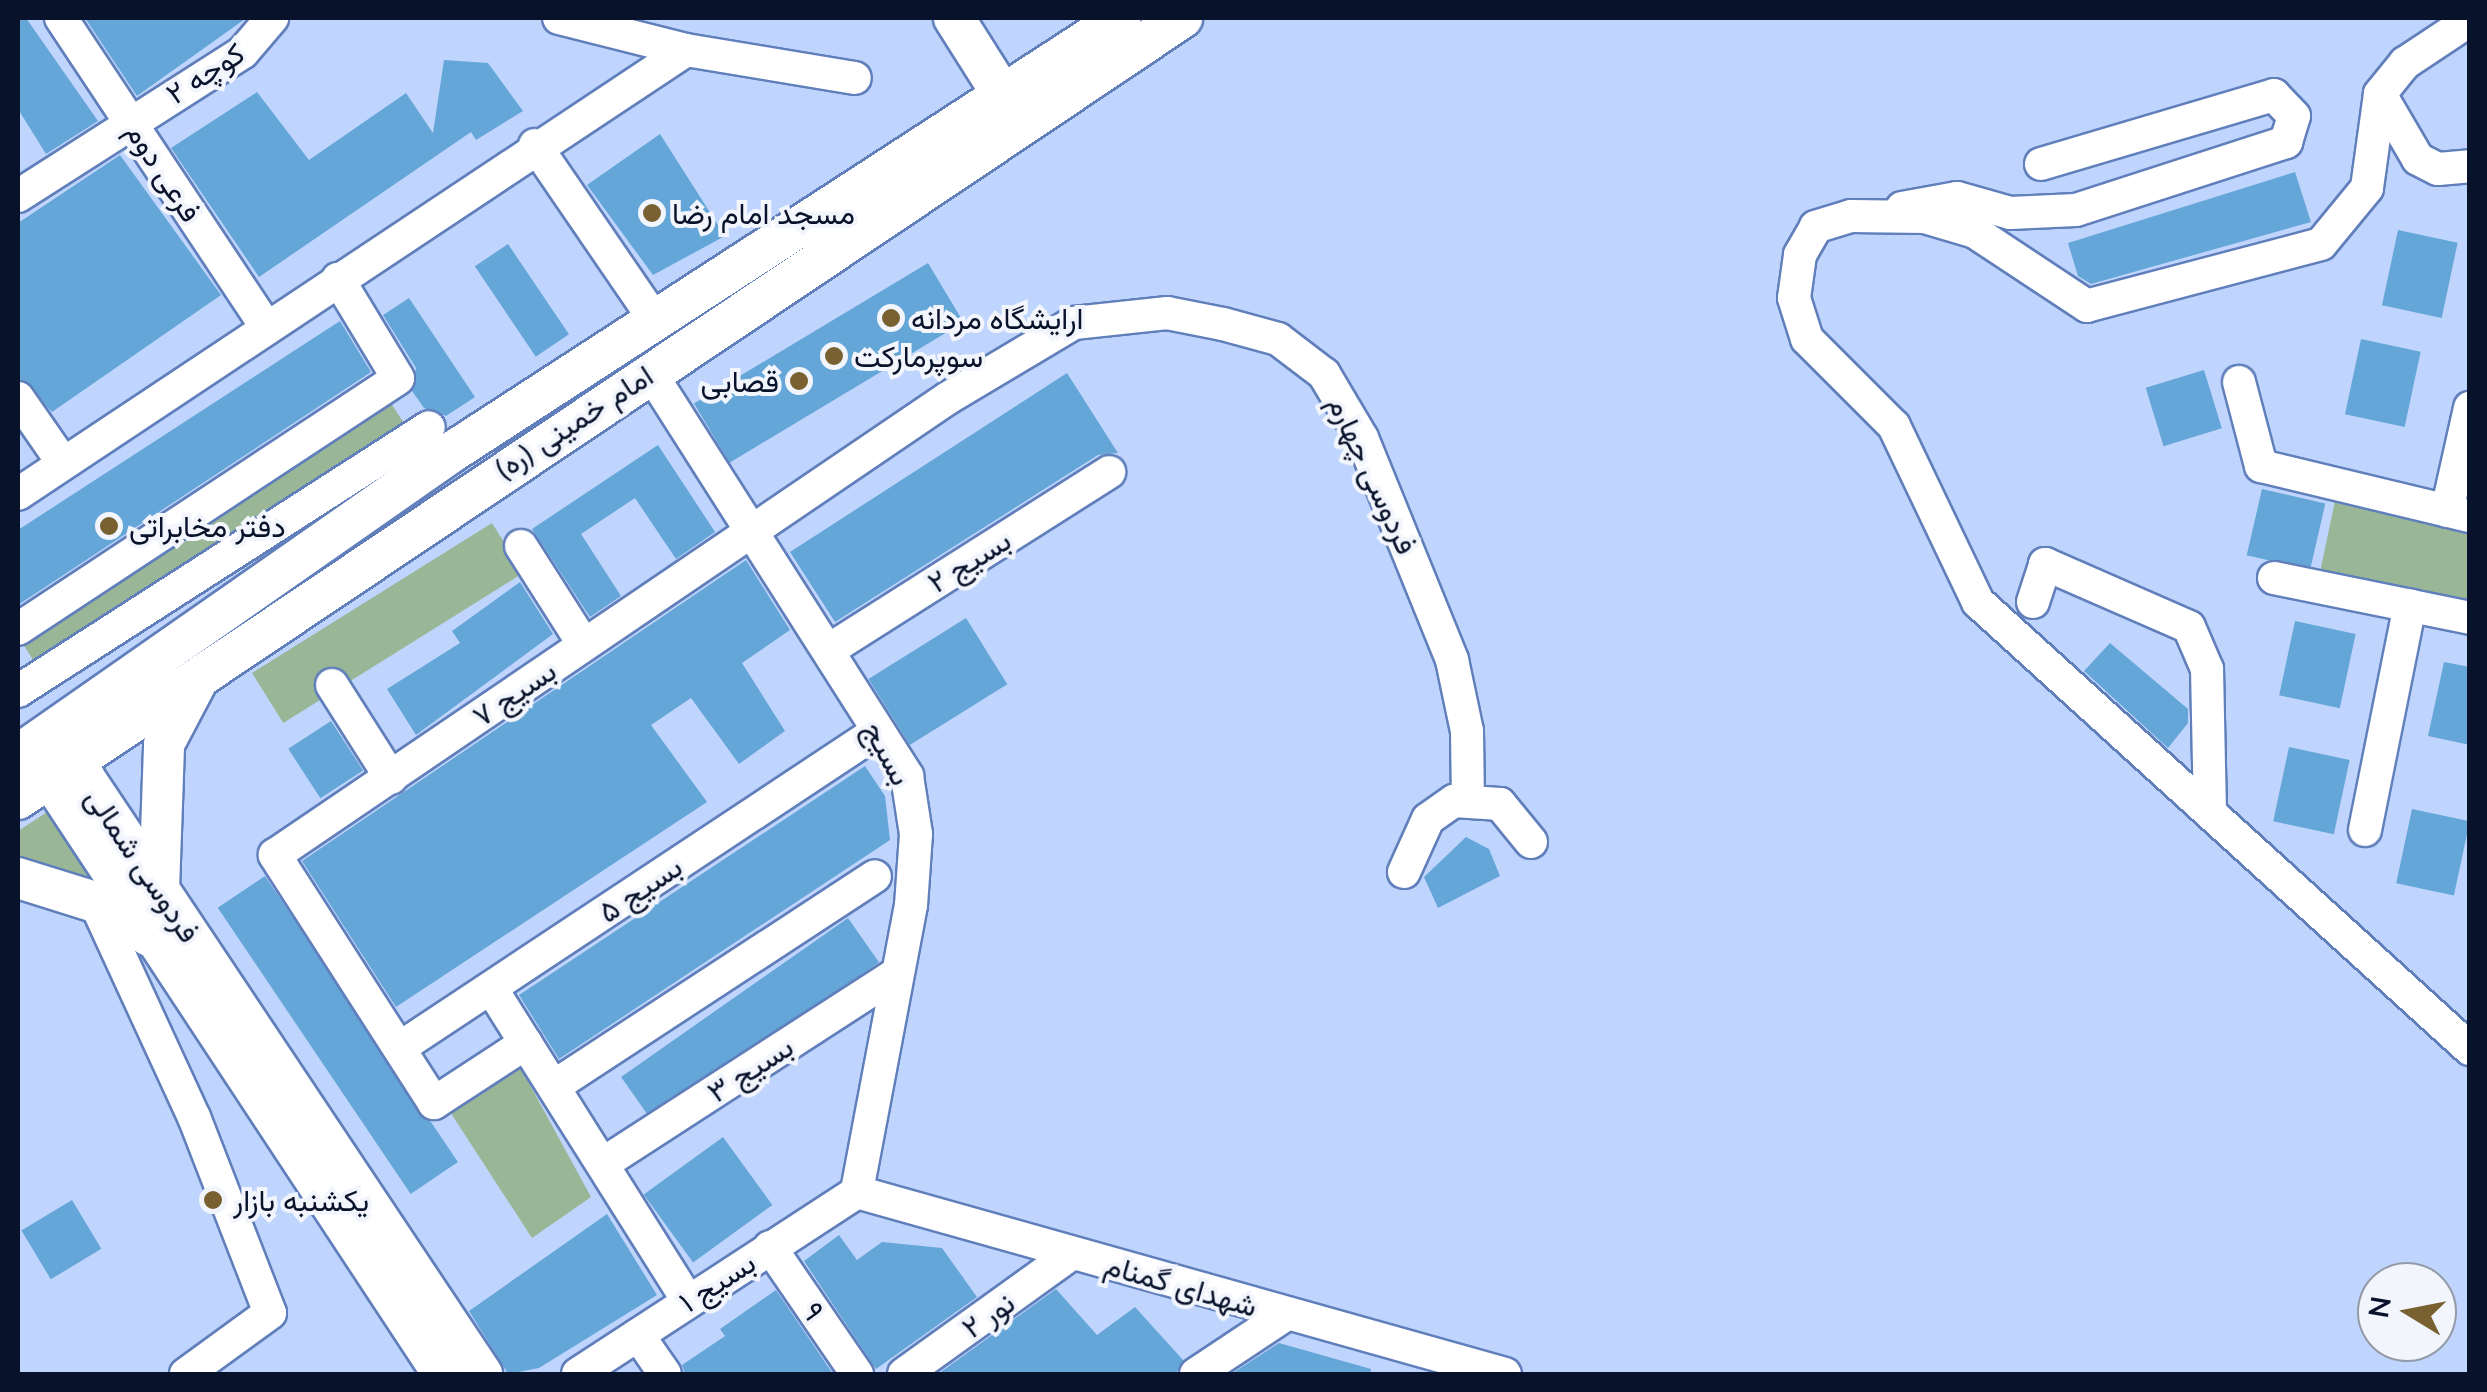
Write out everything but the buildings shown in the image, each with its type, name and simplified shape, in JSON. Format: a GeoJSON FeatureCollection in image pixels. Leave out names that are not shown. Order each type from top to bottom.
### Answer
{"type":"FeatureCollection","features":[{"type":"Feature","properties":{"kind":"main road"},"geometry":{"type":"LineString","coordinates":[[954,18],[1002,94]]}},
{"type":"Feature","properties":{"kind":"main road","name":"امام خمینی (ره)"},"geometry":{"type":"LineString","coordinates":[[18,799],[40,754],[654,319],[1122,18]]}},
{"type":"Feature","properties":{"kind":"main road","name":"امام خمینی (ره)"},"geometry":{"type":"LineString","coordinates":[[40,754],[202,674],[1182,18]]}},
{"type":"Feature","properties":{"kind":"main road"},"geometry":{"type":"LineString","coordinates":[[159,890],[164,744],[202,674]]}},
{"type":"Feature","properties":{"kind":"main road","name":"فردوسی شمالی"},"geometry":{"type":"LineString","coordinates":[[40,754],[84,777],[482,1374]]}},
{"type":"Feature","properties":{"kind":"main road","name":"فردوسی شمالی"},"geometry":{"type":"LineString","coordinates":[[40,754],[60,793],[443,1374]]}},
{"type":"Feature","properties":{"kind":"main road"},"geometry":{"type":"LineString","coordinates":[[18,878],[95,902],[162,944]]}},
{"type":"Feature","properties":{"kind":"street","name":"فرعی دوم"},"geometry":{"type":"LineString","coordinates":[[60,18],[266,327]]}},
{"type":"Feature","properties":{"kind":"street","name":"کوچه ۲"},"geometry":{"type":"LineString","coordinates":[[18,196],[130,120],[243,52],[272,18]]}},
{"type":"Feature","properties":{"kind":"street"},"geometry":{"type":"LineString","coordinates":[[559,18],[686,50],[855,78]]}},
{"type":"Feature","properties":{"kind":"street"},"geometry":{"type":"LineString","coordinates":[[1878,213],[1975,232],[2087,306],[2321,244],[2367,188],[2380,94],[2405,63],[2470,20]]}},
{"type":"Feature","properties":{"kind":"street"},"geometry":{"type":"LineString","coordinates":[[18,494],[535,146],[686,50]]}},
{"type":"Feature","properties":{"kind":"street"},"geometry":{"type":"LineString","coordinates":[[2380,94],[2418,159],[2438,169],[2470,166]]}},
{"type":"Feature","properties":{"kind":"street"},"geometry":{"type":"LineString","coordinates":[[2041,164],[2274,95],[2294,116],[2286,142],[2076,210],[2010,213],[1957,198],[1816,226],[1800,254],[1795,320],[1894,426],[1978,602],[2470,1049]]}},
{"type":"Feature","properties":{"kind":"street"},"geometry":{"type":"LineString","coordinates":[[535,146],[654,319]]}},
{"type":"Feature","properties":{"kind":"street"},"geometry":{"type":"LineString","coordinates":[[18,628],[398,378],[338,279]]}},
{"type":"Feature","properties":{"kind":"street","name":"فردوسی چهارم"},"geometry":{"type":"LineString","coordinates":[[752,530],[1074,323],[1167,313],[1278,340],[1324,374],[1400,528],[1452,660],[1466,732],[1468,800]]}},
{"type":"Feature","properties":{"kind":"street","name":"بسیج"},"geometry":{"type":"LineString","coordinates":[[650,372],[908,776],[916,834],[857,1192]]}},
{"type":"Feature","properties":{"kind":"street"},"geometry":{"type":"LineString","coordinates":[[2239,382],[2261,466],[2458,514],[2470,408]]}},
{"type":"Feature","properties":{"kind":"street"},"geometry":{"type":"LineString","coordinates":[[18,398],[63,463]]}},
{"type":"Feature","properties":{"kind":"street"},"geometry":{"type":"LineString","coordinates":[[18,691],[429,427]]}},
{"type":"Feature","properties":{"kind":"street","name":"بسیج ۲"},"geometry":{"type":"LineString","coordinates":[[829,650],[1109,472]]}},
{"type":"Feature","properties":{"kind":"street","name":"بسیج ۷"},"geometry":{"type":"LineString","coordinates":[[401,1046],[275,854],[752,530]]}},
{"type":"Feature","properties":{"kind":"street"},"geometry":{"type":"LineString","coordinates":[[522,546],[584,646]]}},
{"type":"Feature","properties":{"kind":"street"},"geometry":{"type":"LineString","coordinates":[[2033,602],[2046,564],[2189,627],[2207,668],[2210,811]]}},
{"type":"Feature","properties":{"kind":"street"},"geometry":{"type":"LineString","coordinates":[[2274,578],[2470,618]]}},
{"type":"Feature","properties":{"kind":"street"},"geometry":{"type":"LineString","coordinates":[[2365,830],[2410,605]]}},
{"type":"Feature","properties":{"kind":"street"},"geometry":{"type":"LineString","coordinates":[[332,685],[391,778]]}},
{"type":"Feature","properties":{"kind":"street","name":"بسیج ۵"},"geometry":{"type":"LineString","coordinates":[[401,1046],[878,731]]}},
{"type":"Feature","properties":{"kind":"street"},"geometry":{"type":"LineString","coordinates":[[1404,872],[1428,819],[1440,806],[1468,800],[1500,804],[1532,842]]}},
{"type":"Feature","properties":{"kind":"street"},"geometry":{"type":"LineString","coordinates":[[556,1085],[875,876]]}},
{"type":"Feature","properties":{"kind":"street"},"geometry":{"type":"LineString","coordinates":[[95,902],[194,1117],[270,1314],[186,1374]]}},
{"type":"Feature","properties":{"kind":"street","name":"بسیج ۳"},"geometry":{"type":"LineString","coordinates":[[604,1164],[895,975]]}},
{"type":"Feature","properties":{"kind":"street"},"geometry":{"type":"LineString","coordinates":[[492,988],[688,1301]]}},
{"type":"Feature","properties":{"kind":"street"},"geometry":{"type":"LineString","coordinates":[[401,1046],[434,1103],[526,1043]]}},
{"type":"Feature","properties":{"kind":"street","name":"بسیج ۱"},"geometry":{"type":"LineString","coordinates":[[578,1374],[857,1192]]}},
{"type":"Feature","properties":{"kind":"street","name":"شهدای گمنام"},"geometry":{"type":"LineString","coordinates":[[857,1192],[1484,1372]]}},
{"type":"Feature","properties":{"kind":"street","name":"۹"},"geometry":{"type":"LineString","coordinates":[[770,1247],[857,1374]]}},
{"type":"Feature","properties":{"kind":"street","name":"نور ۲"},"geometry":{"type":"LineString","coordinates":[[904,1374],[1071,1254]]}},
{"type":"Feature","properties":{"kind":"street"},"geometry":{"type":"LineString","coordinates":[[1196,1374],[1286,1315]]}},
{"type":"Feature","properties":{"kind":"street"},"geometry":{"type":"LineString","coordinates":[[638,1335],[664,1374]]}},
{"type":"Feature","properties":{"kind":"green space"},"geometry":{"type":"Polygon","coordinates":[[[391,403],[407,428],[38,668],[22,643],[391,403]]]}},
{"type":"Feature","properties":{"kind":"green space"},"geometry":{"type":"Polygon","coordinates":[[[2336,496],[2469,526],[2469,607],[2319,577],[2336,496]]]}},
{"type":"Feature","properties":{"kind":"green space"},"geometry":{"type":"Polygon","coordinates":[[[492,523],[523,573],[283,723],[252,673],[492,523]]]}},
{"type":"Feature","properties":{"kind":"green space"},"geometry":{"type":"Polygon","coordinates":[[[52,809],[101,880],[18,857],[18,831],[52,809]]]}},
{"type":"Feature","properties":{"kind":"green space"},"geometry":{"type":"Polygon","coordinates":[[[512,1052],[591,1197],[532,1238],[441,1098],[512,1052]]]}},
{"type":"Feature","properties":{"kind":"place","name":"مسجد امام رضا"},"geometry":{"type":"Point","coordinates":[652,213]}},
{"type":"Feature","properties":{"kind":"place","name":"ارایشگاه مردانه"},"geometry":{"type":"Point","coordinates":[891,318]}},
{"type":"Feature","properties":{"kind":"place","name":"سوپرمارکت"},"geometry":{"type":"Point","coordinates":[834,356]}},
{"type":"Feature","properties":{"kind":"place","name":"قصابی"},"geometry":{"type":"Point","coordinates":[799,381]}},
{"type":"Feature","properties":{"kind":"place","name":"دفتر مخابراتی"},"geometry":{"type":"Point","coordinates":[109,526]}},
{"type":"Feature","properties":{"kind":"place","name":"یکشنبه بازار"},"geometry":{"type":"Point","coordinates":[213,1200]}}]}
